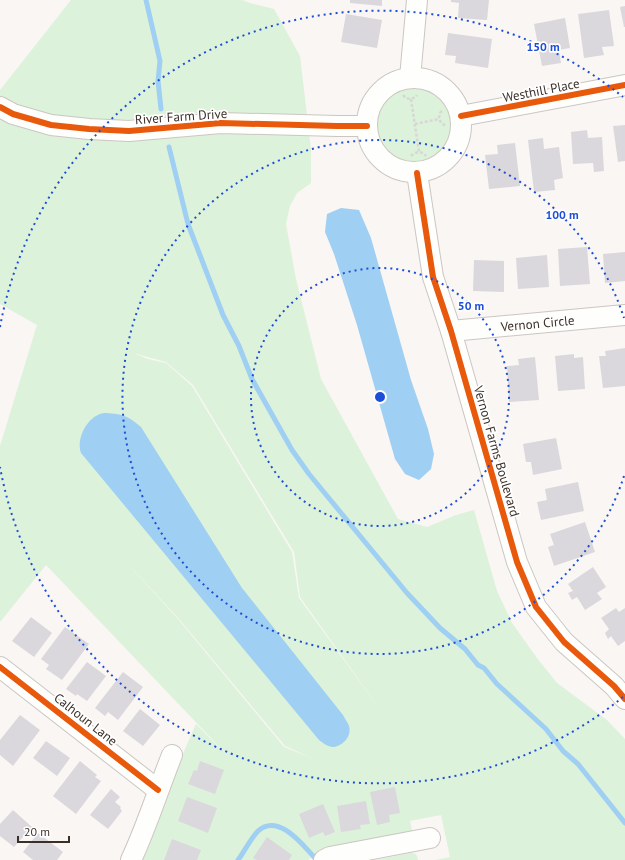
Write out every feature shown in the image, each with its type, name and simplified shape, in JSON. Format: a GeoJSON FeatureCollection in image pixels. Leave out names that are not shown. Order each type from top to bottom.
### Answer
{"type":"FeatureCollection","features":[{"type":"Feature","properties":{"kind":"street"},"geometry":{"type":"LineString","coordinates":[[410,78],[417,0]]}},
{"type":"Feature","properties":{"kind":"street"},"geometry":{"type":"LineString","coordinates":[[410,78],[424,79],[437,84],[448,92],[457,104],[450,117],[461,132],[456,148],[446,160],[433,169],[417,173],[401,171],[386,163],[375,151],[368,137],[367,120],[372,105],[381,91],[394,82],[410,78]]}},
{"type":"Feature","properties":{"kind":"street","name":"Westhill Place"},"geometry":{"type":"LineString","coordinates":[[450,117],[477,114],[625,85]]}},
{"type":"Feature","properties":{"kind":"street","name":"River Farm Drive"},"geometry":{"type":"LineString","coordinates":[[0,107],[13,114],[51,125],[89,129],[129,131],[221,123],[367,126]]}},
{"type":"Feature","properties":{"kind":"street","name":"Vernon Farms Boulevard"},"geometry":{"type":"LineString","coordinates":[[417,173],[433,277],[451,331],[517,562],[536,607],[564,642],[621,687]]}},
{"type":"Feature","properties":{"kind":"street","name":"Vernon Circle"},"geometry":{"type":"LineString","coordinates":[[451,331],[625,315]]}},
{"type":"Feature","properties":{"kind":"street","name":"Calhoun Lane"},"geometry":{"type":"LineString","coordinates":[[0,667],[158,790]]}},
{"type":"Feature","properties":{"kind":"street"},"geometry":{"type":"LineString","coordinates":[[131,860],[172,755]]}},
{"type":"Feature","properties":{"kind":"street"},"geometry":{"type":"LineString","coordinates":[[324,860],[330,857],[430,838]]}},
{"type":"Feature","properties":{"kind":"path"},"geometry":{"type":"LineString","coordinates":[[411,99],[419,152]]}},
{"type":"Feature","properties":{"kind":"path"},"geometry":{"type":"LineString","coordinates":[[415,124],[439,119],[439,116],[450,117]]}},
{"type":"Feature","properties":{"kind":"path"},"geometry":{"type":"LineString","coordinates":[[439,119],[441,123],[450,117]]}},
{"type":"Feature","properties":{"kind":"green space"},"geometry":{"type":"Polygon","coordinates":[[[71,0],[242,0],[274,9],[300,56],[311,149],[311,183],[297,193],[290,206],[286,224],[296,279],[321,379],[398,519],[427,527],[456,515],[474,510],[497,591],[512,623],[557,683],[607,720],[625,739],[625,860],[435,860],[450,857],[441,815],[410,821],[411,832],[322,851],[308,860],[142,860],[171,781],[196,724],[231,759],[46,565],[0,622],[0,446],[37,325],[0,304],[0,90],[71,0]],[[133,353],[148,359],[166,363],[192,386],[292,552],[299,598],[384,715],[300,597],[294,552],[193,385],[166,362],[133,353]],[[117,552],[178,619],[284,747],[314,759],[285,746],[179,619],[117,552]]]}},
{"type":"Feature","properties":{"kind":"green space"},"geometry":{"type":"Polygon","coordinates":[[[413,85],[428,88],[441,96],[449,109],[452,124],[449,139],[441,152],[428,160],[413,163],[398,160],[385,152],[377,139],[374,124],[377,109],[385,96],[398,88],[413,85]]]}},
{"type":"Feature","properties":{"kind":"green space"},"geometry":{"type":"Polygon","coordinates":[[[410,853],[416,854],[418,860],[376,860],[410,853]]]}},
{"type":"Feature","properties":{"kind":"water"},"geometry":{"type":"Polygon","coordinates":[[[341,208],[359,210],[371,238],[411,380],[428,429],[434,454],[431,469],[419,480],[405,474],[395,459],[357,325],[334,254],[325,232],[327,214],[341,208]]]}},
{"type":"Feature","properties":{"kind":"water"},"geometry":{"type":"Polygon","coordinates":[[[102,413],[125,416],[141,427],[242,588],[343,715],[349,725],[350,730],[348,737],[343,743],[331,747],[319,740],[81,453],[80,442],[83,430],[90,420],[102,413]]]}},
{"type":"Feature","properties":{"kind":"building"},"geometry":{"type":"Polygon","coordinates":[[[350,0],[382,0],[382,6],[350,3],[350,0]]]}},
{"type":"Feature","properties":{"kind":"building"},"geometry":{"type":"Polygon","coordinates":[[[451,0],[489,0],[487,20],[458,18],[459,3],[451,2],[451,0]]]}},
{"type":"Feature","properties":{"kind":"building"},"geometry":{"type":"Polygon","coordinates":[[[625,6],[625,27],[624,27],[620,7],[625,6]]]}},
{"type":"Feature","properties":{"kind":"building"},"geometry":{"type":"Polygon","coordinates":[[[609,10],[614,46],[602,47],[604,55],[584,58],[578,14],[609,10]]]}},
{"type":"Feature","properties":{"kind":"building"},"geometry":{"type":"Polygon","coordinates":[[[346,14],[382,20],[377,48],[341,42],[346,14]]]}},
{"type":"Feature","properties":{"kind":"building"},"geometry":{"type":"Polygon","coordinates":[[[565,18],[570,48],[559,50],[561,63],[542,66],[534,24],[565,18]]]}},
{"type":"Feature","properties":{"kind":"building"},"geometry":{"type":"Polygon","coordinates":[[[448,33],[492,39],[488,68],[455,63],[456,56],[445,55],[448,33]]]}},
{"type":"Feature","properties":{"kind":"building"},"geometry":{"type":"Polygon","coordinates":[[[625,125],[625,161],[618,162],[613,126],[625,125]]]}},
{"type":"Feature","properties":{"kind":"building"},"geometry":{"type":"Polygon","coordinates":[[[587,130],[588,138],[602,137],[604,171],[594,172],[593,163],[573,164],[571,132],[587,130]]]}},
{"type":"Feature","properties":{"kind":"building"},"geometry":{"type":"Polygon","coordinates":[[[543,138],[544,149],[559,147],[563,178],[554,180],[555,190],[534,192],[528,140],[543,138]]]}},
{"type":"Feature","properties":{"kind":"building"},"geometry":{"type":"Polygon","coordinates":[[[515,143],[520,186],[489,189],[485,155],[498,154],[497,145],[515,143]]]}},
{"type":"Feature","properties":{"kind":"building"},"geometry":{"type":"Polygon","coordinates":[[[587,247],[590,284],[560,286],[558,249],[587,247]]]}},
{"type":"Feature","properties":{"kind":"building"},"geometry":{"type":"Polygon","coordinates":[[[625,252],[625,281],[605,283],[603,254],[625,252]]]}},
{"type":"Feature","properties":{"kind":"building"},"geometry":{"type":"Polygon","coordinates":[[[547,255],[549,287],[518,289],[516,258],[547,255]]]}},
{"type":"Feature","properties":{"kind":"building"},"geometry":{"type":"Polygon","coordinates":[[[474,260],[504,261],[504,292],[473,291],[474,260]]]}},
{"type":"Feature","properties":{"kind":"building"},"geometry":{"type":"Polygon","coordinates":[[[625,348],[625,386],[603,388],[599,356],[606,356],[605,351],[625,348]]]}},
{"type":"Feature","properties":{"kind":"building"},"geometry":{"type":"Polygon","coordinates":[[[574,354],[574,358],[583,357],[585,389],[558,391],[555,356],[574,354]]]}},
{"type":"Feature","properties":{"kind":"building"},"geometry":{"type":"Polygon","coordinates":[[[535,357],[539,400],[509,402],[507,366],[519,365],[518,359],[535,357]]]}},
{"type":"Feature","properties":{"kind":"building"},"geometry":{"type":"Polygon","coordinates":[[[556,438],[562,469],[533,475],[531,462],[526,462],[523,444],[556,438]]]}},
{"type":"Feature","properties":{"kind":"building"},"geometry":{"type":"Polygon","coordinates":[[[578,482],[584,511],[541,520],[537,502],[547,500],[545,489],[578,482]]]}},
{"type":"Feature","properties":{"kind":"building"},"geometry":{"type":"Polygon","coordinates":[[[585,522],[595,552],[554,566],[548,547],[554,545],[550,534],[585,522]]]}},
{"type":"Feature","properties":{"kind":"building"},"geometry":{"type":"Polygon","coordinates":[[[593,567],[606,587],[597,593],[602,599],[585,610],[577,597],[572,600],[568,593],[573,591],[568,584],[593,567]]]}},
{"type":"Feature","properties":{"kind":"building"},"geometry":{"type":"Polygon","coordinates":[[[616,608],[619,612],[625,608],[625,641],[618,646],[611,636],[608,639],[605,633],[609,629],[601,618],[616,608]]]}},
{"type":"Feature","properties":{"kind":"building"},"geometry":{"type":"Polygon","coordinates":[[[31,617],[52,633],[34,657],[12,641],[31,617]]]}},
{"type":"Feature","properties":{"kind":"building"},"geometry":{"type":"Polygon","coordinates":[[[65,627],[89,644],[62,680],[46,669],[49,665],[41,659],[65,627]]]}},
{"type":"Feature","properties":{"kind":"building"},"geometry":{"type":"Polygon","coordinates":[[[87,662],[106,676],[87,701],[66,689],[87,662]]]}},
{"type":"Feature","properties":{"kind":"building"},"geometry":{"type":"Polygon","coordinates":[[[123,672],[143,687],[118,720],[108,712],[105,716],[95,708],[123,672]]]}},
{"type":"Feature","properties":{"kind":"building"},"geometry":{"type":"Polygon","coordinates":[[[140,709],[160,725],[143,746],[123,731],[140,709]]]}},
{"type":"Feature","properties":{"kind":"building"},"geometry":{"type":"Polygon","coordinates":[[[20,715],[40,730],[13,766],[0,755],[0,740],[20,715]]]}},
{"type":"Feature","properties":{"kind":"building"},"geometry":{"type":"Polygon","coordinates":[[[46,741],[70,758],[57,776],[33,758],[46,741]]]}},
{"type":"Feature","properties":{"kind":"building"},"geometry":{"type":"Polygon","coordinates":[[[80,761],[97,775],[95,777],[101,781],[76,814],[53,796],[80,761]]]}},
{"type":"Feature","properties":{"kind":"building"},"geometry":{"type":"Polygon","coordinates":[[[200,761],[224,770],[215,794],[188,784],[194,770],[197,771],[200,761]]]}},
{"type":"Feature","properties":{"kind":"building"},"geometry":{"type":"Polygon","coordinates":[[[395,787],[400,813],[389,815],[390,822],[377,825],[370,792],[395,787]]]}},
{"type":"Feature","properties":{"kind":"building"},"geometry":{"type":"Polygon","coordinates":[[[111,789],[120,797],[115,802],[121,807],[120,808],[122,811],[108,829],[90,815],[111,789]]]}},
{"type":"Feature","properties":{"kind":"building"},"geometry":{"type":"Polygon","coordinates":[[[187,797],[217,808],[208,833],[178,821],[187,797]]]}},
{"type":"Feature","properties":{"kind":"building"},"geometry":{"type":"Polygon","coordinates":[[[366,801],[370,824],[360,825],[361,829],[341,832],[337,806],[366,801]]]}},
{"type":"Feature","properties":{"kind":"building"},"geometry":{"type":"Polygon","coordinates":[[[323,804],[335,832],[325,836],[323,832],[309,838],[299,814],[323,804]]]}},
{"type":"Feature","properties":{"kind":"building"},"geometry":{"type":"Polygon","coordinates":[[[13,810],[32,827],[14,847],[0,836],[0,824],[13,810]]]}},
{"type":"Feature","properties":{"kind":"building"},"geometry":{"type":"Polygon","coordinates":[[[38,833],[63,852],[57,860],[33,860],[23,852],[38,833]]]}},
{"type":"Feature","properties":{"kind":"building"},"geometry":{"type":"Polygon","coordinates":[[[267,837],[292,855],[289,860],[257,860],[253,858],[267,837]]]}},
{"type":"Feature","properties":{"kind":"building"},"geometry":{"type":"Polygon","coordinates":[[[172,839],[201,850],[197,860],[164,860],[172,839]]]}},
{"type":"Feature","properties":{"kind":"waterway"},"geometry":{"type":"LineString","coordinates":[[146,0],[160,61],[158,81],[161,109]]}},
{"type":"Feature","properties":{"kind":"waterway"},"geometry":{"type":"LineString","coordinates":[[169,147],[188,224],[223,315],[239,346],[252,379],[292,450],[309,474],[407,593],[440,628],[465,649],[478,665],[484,668],[497,684],[546,729],[563,751],[578,764],[625,823]]}},
{"type":"Feature","properties":{"kind":"waterway"},"geometry":{"type":"LineString","coordinates":[[238,860],[253,837],[258,831],[266,826],[274,826],[289,832],[314,857]]}},
{"type":"Feature","properties":{"kind":"cycle path"},"geometry":{"type":"LineString","coordinates":[[461,116],[625,85]]}},
{"type":"Feature","properties":{"kind":"cycle path"},"geometry":{"type":"LineString","coordinates":[[0,107],[13,114],[51,125],[89,129],[129,131],[221,123],[367,126]]}},
{"type":"Feature","properties":{"kind":"cycle path"},"geometry":{"type":"LineString","coordinates":[[417,173],[433,277],[451,331],[517,562],[536,607],[564,642],[614,686],[625,699]]}},
{"type":"Feature","properties":{"kind":"cycle path"},"geometry":{"type":"LineString","coordinates":[[0,667],[158,790]]}}]}
